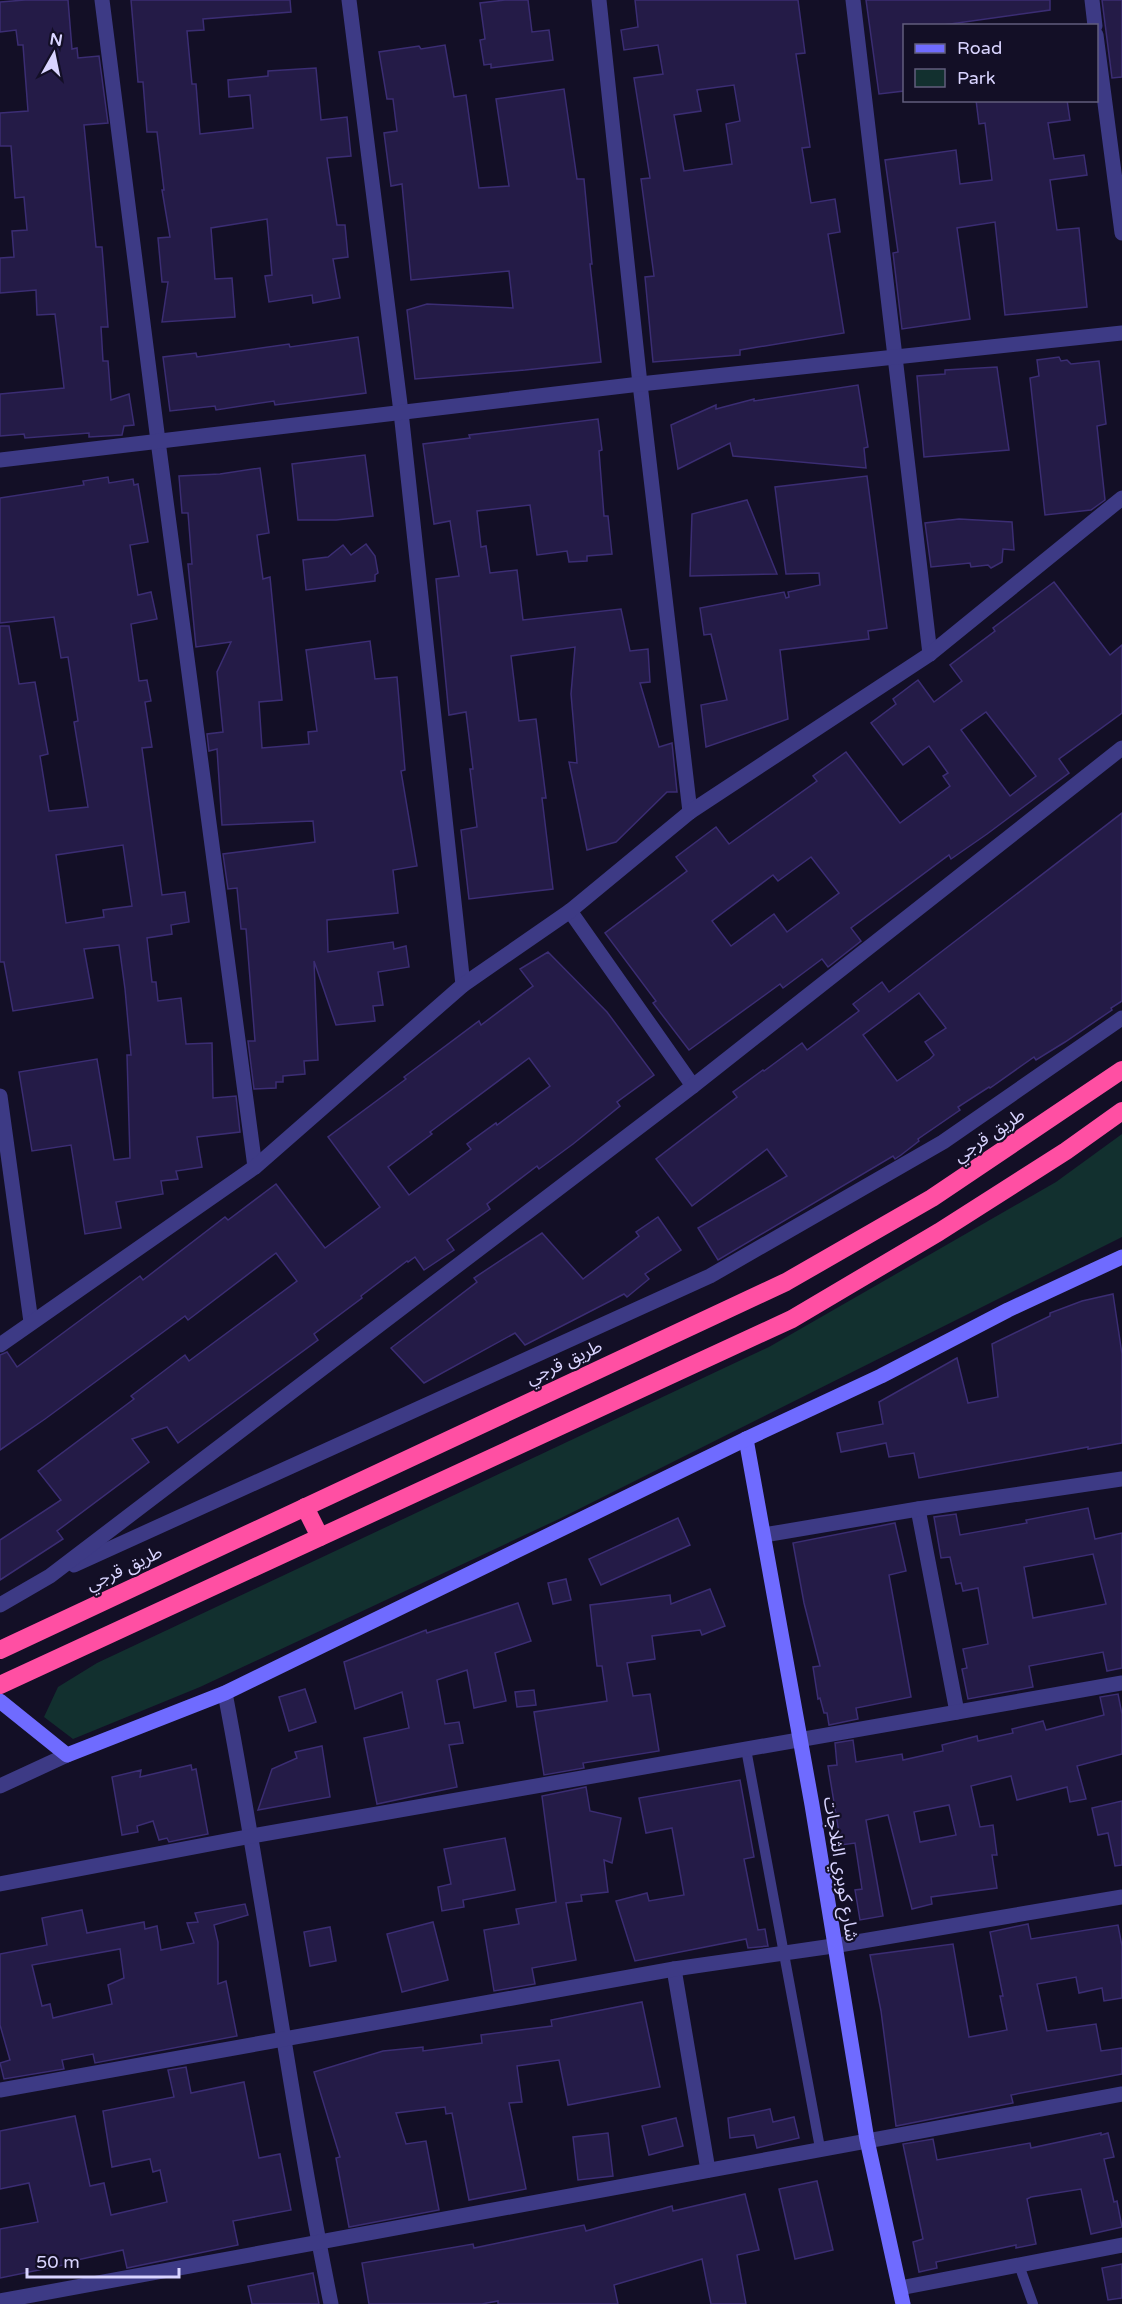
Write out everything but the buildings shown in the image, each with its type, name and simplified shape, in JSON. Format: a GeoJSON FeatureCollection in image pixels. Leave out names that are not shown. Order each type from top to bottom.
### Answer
{"type":"FeatureCollection","features":[{"type":"Feature","properties":{"kind":"highway","name":"طريق قرجي"},"geometry":{"type":"LineString","coordinates":[[0,1650],[786,1282],[932,1198],[1122,1070]]}},
{"type":"Feature","properties":{"kind":"highway"},"geometry":{"type":"LineString","coordinates":[[0,1685],[792,1318],[939,1232],[1122,1111]]}},
{"type":"Feature","properties":{"kind":"highway"},"geometry":{"type":"LineString","coordinates":[[305,1507],[320,1537]]}},
{"type":"Feature","properties":{"kind":"main road"},"geometry":{"type":"LineString","coordinates":[[0,1701],[67,1755],[225,1694],[881,1376],[1008,1310],[1122,1257]]}},
{"type":"Feature","properties":{"kind":"main road","name":"شارع كوبري الثلاجات"},"geometry":{"type":"LineString","coordinates":[[746,1440],[800,1739],[867,2140],[903,2304]]}},
{"type":"Feature","properties":{"kind":"street"},"geometry":{"type":"LineString","coordinates":[[102,0],[158,441],[255,1167]]}},
{"type":"Feature","properties":{"kind":"street"},"geometry":{"type":"LineString","coordinates":[[348,0],[401,412],[463,985]]}},
{"type":"Feature","properties":{"kind":"street"},"geometry":{"type":"LineString","coordinates":[[599,0],[640,384],[690,812]]}},
{"type":"Feature","properties":{"kind":"street"},"geometry":{"type":"LineString","coordinates":[[853,0],[930,654]]}},
{"type":"Feature","properties":{"kind":"street"},"geometry":{"type":"LineString","coordinates":[[1092,0],[1095,24]]}},
{"type":"Feature","properties":{"kind":"street"},"geometry":{"type":"LineString","coordinates":[[1098,50],[1122,233]]}},
{"type":"Feature","properties":{"kind":"street"},"geometry":{"type":"LineString","coordinates":[[0,460],[640,384],[1122,333]]}},
{"type":"Feature","properties":{"kind":"street"},"geometry":{"type":"LineString","coordinates":[[0,1345],[255,1167],[463,985],[570,911],[690,812],[930,654],[1122,498]]}},
{"type":"Feature","properties":{"kind":"street"},"geometry":{"type":"LineString","coordinates":[[50,1576],[693,1086],[1122,748]]}},
{"type":"Feature","properties":{"kind":"street"},"geometry":{"type":"LineString","coordinates":[[570,911],[693,1086]]}},
{"type":"Feature","properties":{"kind":"street"},"geometry":{"type":"LineString","coordinates":[[0,1605],[50,1576],[710,1276],[943,1142],[1122,1018]]}},
{"type":"Feature","properties":{"kind":"street"},"geometry":{"type":"LineString","coordinates":[[0,1096],[31,1322]]}},
{"type":"Feature","properties":{"kind":"street"},"geometry":{"type":"LineString","coordinates":[[764,1535],[918,1509],[1122,1479]]}},
{"type":"Feature","properties":{"kind":"street"},"geometry":{"type":"LineString","coordinates":[[918,1509],[957,1712]]}},
{"type":"Feature","properties":{"kind":"street"},"geometry":{"type":"LineString","coordinates":[[0,1884],[252,1836],[1122,1683]]}},
{"type":"Feature","properties":{"kind":"street"},"geometry":{"type":"LineString","coordinates":[[225,1694],[252,1836],[255,1868],[283,2039],[331,2304]]}},
{"type":"Feature","properties":{"kind":"street"},"geometry":{"type":"LineString","coordinates":[[0,1786],[67,1755]]}},
{"type":"Feature","properties":{"kind":"street"},"geometry":{"type":"LineString","coordinates":[[0,2090],[674,1969],[833,1946],[1122,1898]]}},
{"type":"Feature","properties":{"kind":"street"},"geometry":{"type":"LineString","coordinates":[[674,1969],[708,2170]]}},
{"type":"Feature","properties":{"kind":"street"},"geometry":{"type":"LineString","coordinates":[[0,2301],[1122,2094]]}},
{"type":"Feature","properties":{"kind":"street"},"geometry":{"type":"LineString","coordinates":[[900,2288],[1122,2245]]}},
{"type":"Feature","properties":{"kind":"lane"},"geometry":{"type":"LineString","coordinates":[[746,1749],[820,2148]]}},
{"type":"Feature","properties":{"kind":"lane"},"geometry":{"type":"LineString","coordinates":[[1019,2265],[1033,2304]]}},
{"type":"Feature","properties":{"kind":"green space"},"geometry":{"type":"Polygon","coordinates":[[[1122,1134],[1122,1237],[559,1519],[200,1687],[73,1739],[44,1717],[58,1687],[97,1663],[769,1347],[1056,1182],[1122,1134]]]}}]}
